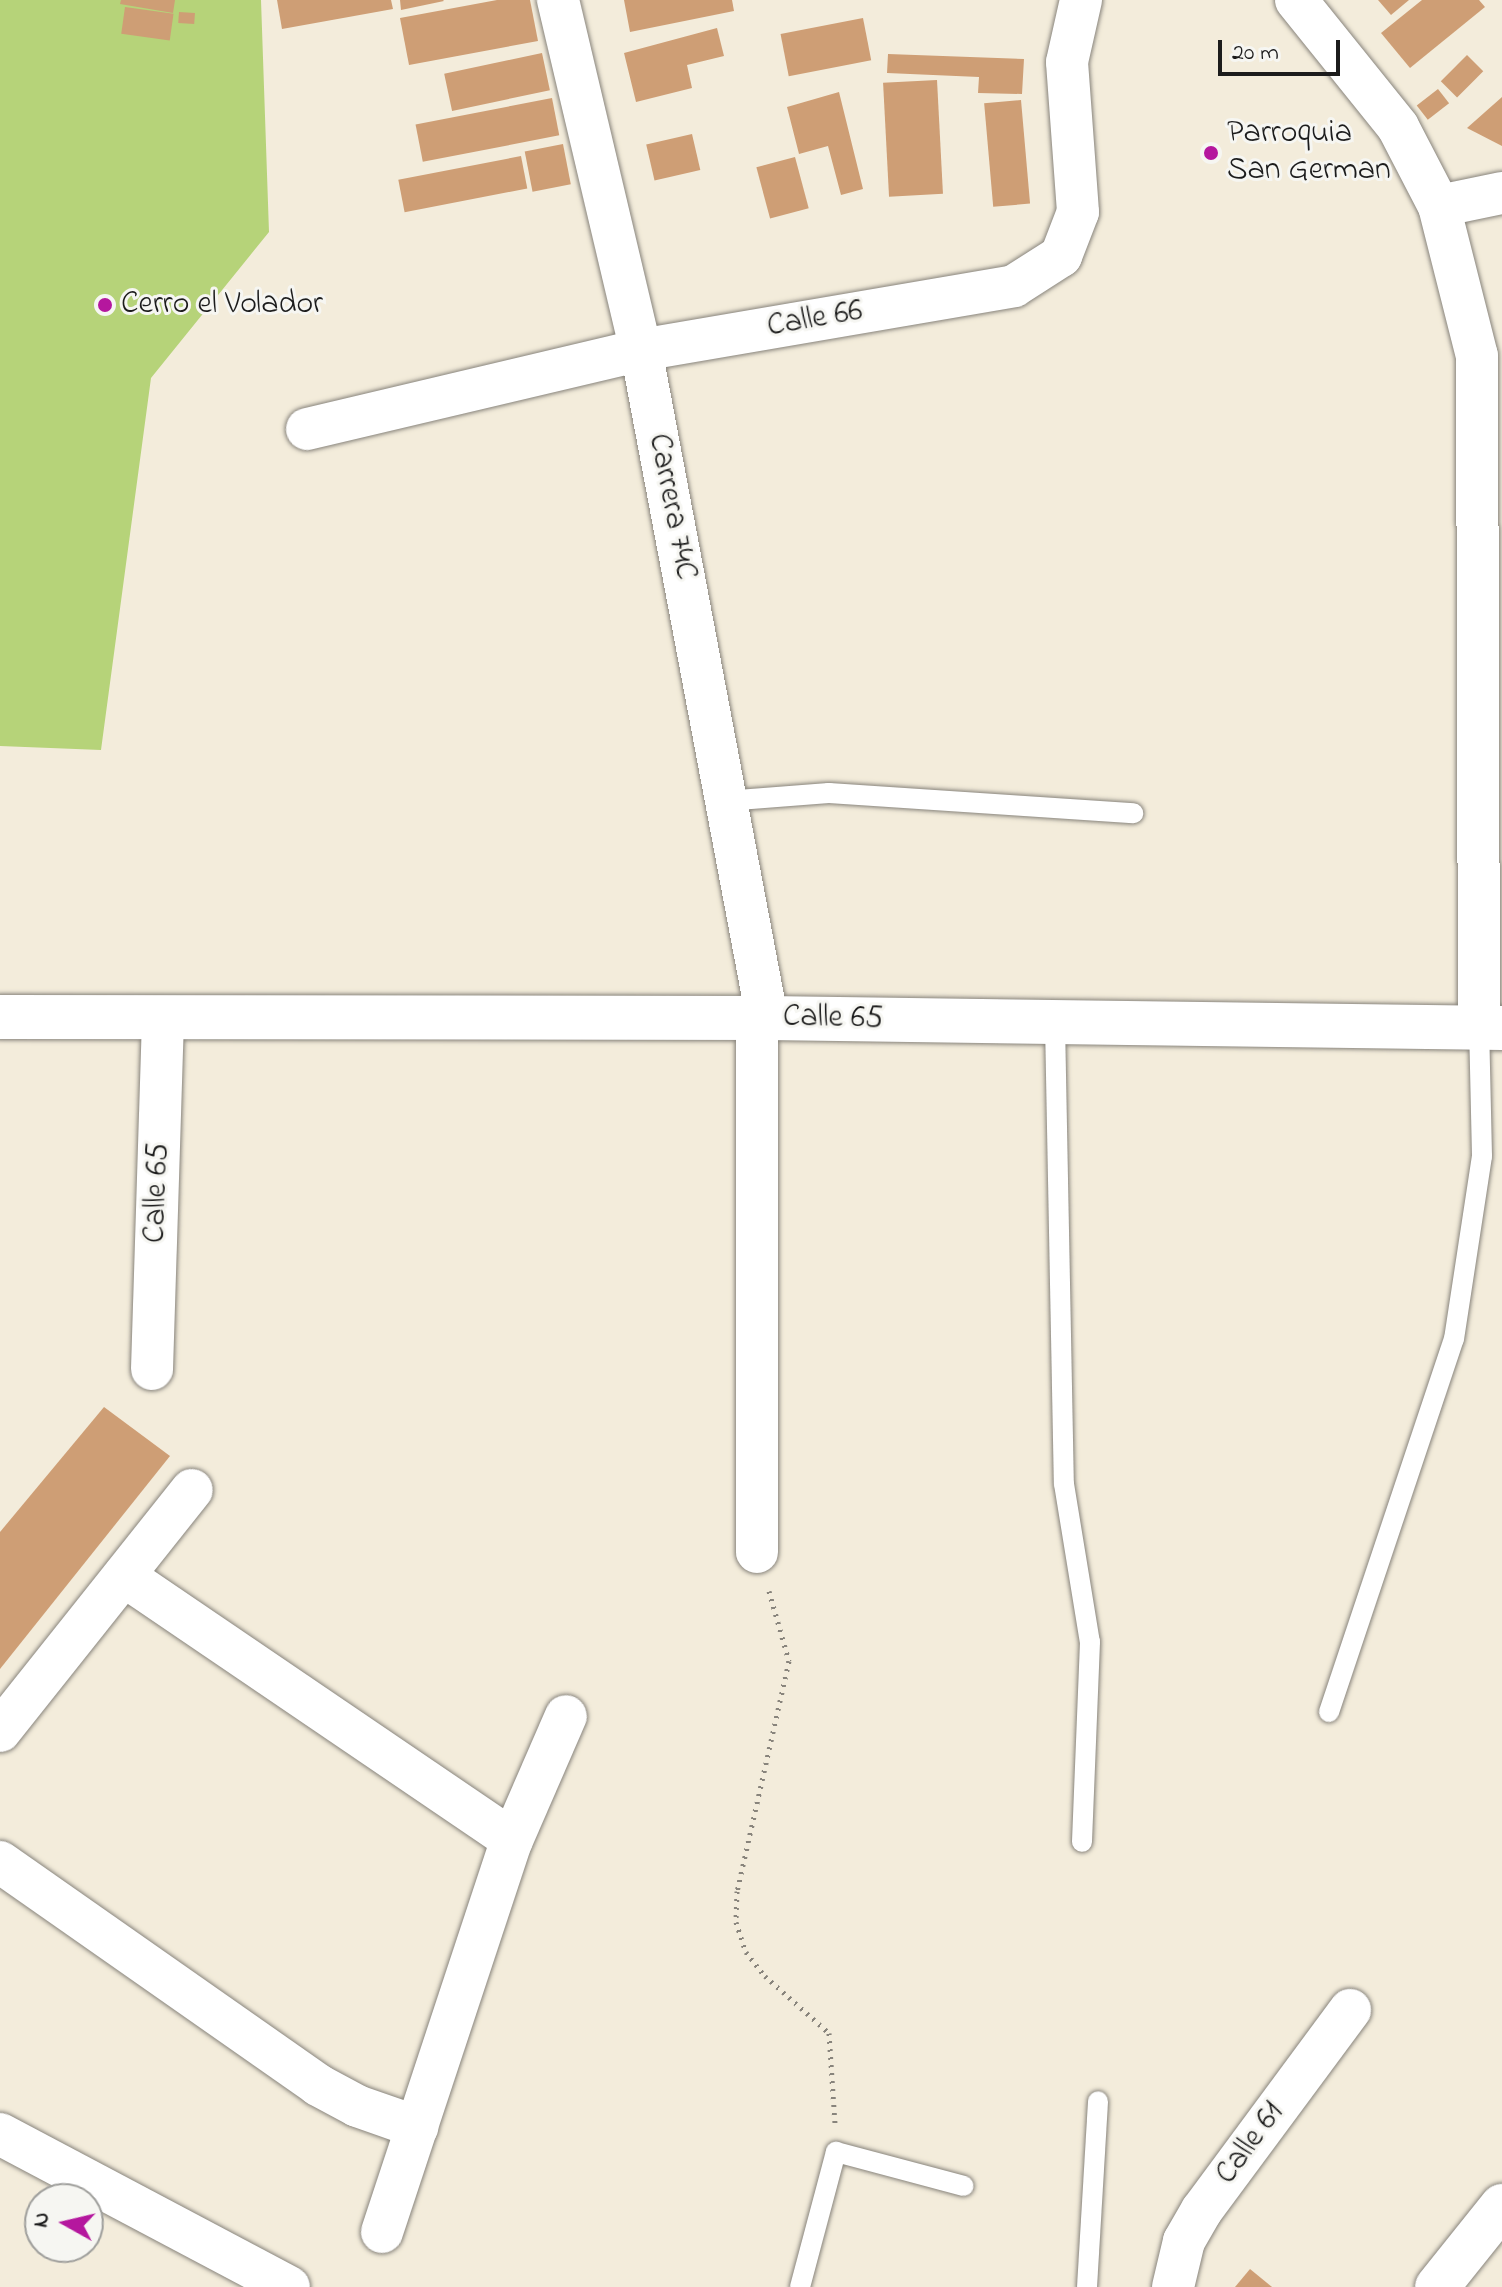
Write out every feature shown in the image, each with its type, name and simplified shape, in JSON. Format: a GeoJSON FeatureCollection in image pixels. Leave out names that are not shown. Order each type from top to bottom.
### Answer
{"type":"FeatureCollection","features":[{"type":"Feature","properties":{"kind":"main road","name":"Calle 65"},"geometry":{"type":"LineString","coordinates":[[0,1017],[762,1019],[1491,1028]]}},
{"type":"Feature","properties":{"kind":"main road"},"geometry":{"type":"LineString","coordinates":[[1437,2287],[1502,2206]]}},
{"type":"Feature","properties":{"kind":"street","name":"Carrera 74C"},"geometry":{"type":"LineString","coordinates":[[558,0],[641,350],[762,1019],[757,1552]]}},
{"type":"Feature","properties":{"kind":"street","name":"Calle 66"},"geometry":{"type":"LineString","coordinates":[[307,429],[641,350],[1014,286],[1061,256],[1078,212],[1067,62],[1081,0]]}},
{"type":"Feature","properties":{"kind":"street"},"geometry":{"type":"LineString","coordinates":[[1296,0],[1398,127],[1439,206],[1477,356],[1491,1028]]}},
{"type":"Feature","properties":{"kind":"street"},"geometry":{"type":"LineString","coordinates":[[1439,206],[1502,193]]}},
{"type":"Feature","properties":{"kind":"street","name":"Calle 65"},"geometry":{"type":"LineString","coordinates":[[152,1369],[163,1018]]}},
{"type":"Feature","properties":{"kind":"street"},"geometry":{"type":"LineString","coordinates":[[0,1731],[192,1490]]}},
{"type":"Feature","properties":{"kind":"street"},"geometry":{"type":"LineString","coordinates":[[124,1576],[512,1840]]}},
{"type":"Feature","properties":{"kind":"street"},"geometry":{"type":"LineString","coordinates":[[382,2232],[512,1840],[566,1716]]}},
{"type":"Feature","properties":{"kind":"street"},"geometry":{"type":"LineString","coordinates":[[4,1875],[318,2085],[357,2106],[417,2127]]}},
{"type":"Feature","properties":{"kind":"street","name":"Calle 61"},"geometry":{"type":"LineString","coordinates":[[1173,2287],[1184,2241],[1202,2210],[1350,2010]]}},
{"type":"Feature","properties":{"kind":"street"},"geometry":{"type":"LineString","coordinates":[[0,2134],[289,2287]]}},
{"type":"Feature","properties":{"kind":"lane"},"geometry":{"type":"LineString","coordinates":[[725,801],[829,793],[1133,813]]}},
{"type":"Feature","properties":{"kind":"lane"},"geometry":{"type":"LineString","coordinates":[[1055,1023],[1064,1484],[1090,1642],[1082,1842]]}},
{"type":"Feature","properties":{"kind":"lane"},"geometry":{"type":"LineString","coordinates":[[1329,1712],[1454,1339],[1482,1156],[1491,1028]]}},
{"type":"Feature","properties":{"kind":"lane"},"geometry":{"type":"LineString","coordinates":[[1087,2287],[1098,2101]]}},
{"type":"Feature","properties":{"kind":"lane"},"geometry":{"type":"LineString","coordinates":[[800,2287],[836,2152],[964,2186]]}},
{"type":"Feature","properties":{"kind":"path"},"geometry":{"type":"LineString","coordinates":[[757,1552],[789,1661],[737,1891],[736,1922],[746,1952],[765,1976],[829,2033],[836,2152]]}},
{"type":"Feature","properties":{"kind":"green space","name":"Cerro el Volador"},"geometry":{"type":"Polygon","coordinates":[[[0,0],[261,0],[269,232],[151,378],[101,750],[0,746],[0,0]]]}},
{"type":"Feature","properties":{"kind":"building"},"geometry":{"type":"Polygon","coordinates":[[[121,0],[175,0],[173,13],[120,4],[121,0]]]}},
{"type":"Feature","properties":{"kind":"building"},"geometry":{"type":"Polygon","coordinates":[[[277,0],[391,0],[393,9],[282,29],[277,0]]]}},
{"type":"Feature","properties":{"kind":"building"},"geometry":{"type":"Polygon","coordinates":[[[400,0],[443,0],[444,1],[401,10],[400,0]]]}},
{"type":"Feature","properties":{"kind":"building"},"geometry":{"type":"Polygon","coordinates":[[[497,0],[530,0],[538,41],[409,65],[400,18],[497,0]]]}},
{"type":"Feature","properties":{"kind":"building"},"geometry":{"type":"Polygon","coordinates":[[[624,0],[732,0],[734,11],[630,32],[624,0]]]}},
{"type":"Feature","properties":{"kind":"building"},"geometry":{"type":"Polygon","coordinates":[[[1378,0],[1409,0],[1391,15],[1378,0]]]}},
{"type":"Feature","properties":{"kind":"building"},"geometry":{"type":"Polygon","coordinates":[[[1422,0],[1479,0],[1485,7],[1410,68],[1381,33],[1422,0]]]}},
{"type":"Feature","properties":{"kind":"building"},"geometry":{"type":"Polygon","coordinates":[[[125,7],[174,14],[170,41],[121,34],[125,7]]]}},
{"type":"Feature","properties":{"kind":"building"},"geometry":{"type":"Polygon","coordinates":[[[179,12],[195,13],[194,24],[178,23],[179,12]]]}},
{"type":"Feature","properties":{"kind":"building"},"geometry":{"type":"Polygon","coordinates":[[[863,18],[871,60],[789,76],[781,34],[863,18]]]}},
{"type":"Feature","properties":{"kind":"building"},"geometry":{"type":"Polygon","coordinates":[[[717,28],[724,56],[687,65],[692,88],[636,102],[624,53],[717,28]]]}},
{"type":"Feature","properties":{"kind":"building"},"geometry":{"type":"Polygon","coordinates":[[[542,53],[550,90],[452,111],[444,74],[542,53]]]}},
{"type":"Feature","properties":{"kind":"building"},"geometry":{"type":"Polygon","coordinates":[[[888,54],[1024,59],[1022,94],[978,93],[979,77],[887,73],[888,54]]]}},
{"type":"Feature","properties":{"kind":"building"},"geometry":{"type":"Polygon","coordinates":[[[1467,55],[1483,71],[1457,97],[1441,81],[1467,55]]]}},
{"type":"Feature","properties":{"kind":"building"},"geometry":{"type":"Polygon","coordinates":[[[937,80],[943,194],[889,197],[883,83],[937,80]]]}},
{"type":"Feature","properties":{"kind":"building"},"geometry":{"type":"Polygon","coordinates":[[[1438,89],[1449,103],[1428,120],[1417,106],[1438,89]]]}},
{"type":"Feature","properties":{"kind":"building"},"geometry":{"type":"Polygon","coordinates":[[[839,92],[863,189],[841,195],[828,146],[799,154],[787,107],[839,92]]]}},
{"type":"Feature","properties":{"kind":"building"},"geometry":{"type":"Polygon","coordinates":[[[1502,97],[1502,146],[1467,128],[1502,97]]]}},
{"type":"Feature","properties":{"kind":"building"},"geometry":{"type":"Polygon","coordinates":[[[552,98],[559,135],[423,162],[416,125],[552,98]]]}},
{"type":"Feature","properties":{"kind":"building"},"geometry":{"type":"Polygon","coordinates":[[[1021,100],[1030,204],[993,207],[984,103],[1021,100]]]}},
{"type":"Feature","properties":{"kind":"building"},"geometry":{"type":"Polygon","coordinates":[[[692,134],[700,170],[655,181],[646,145],[692,134]]]}},
{"type":"Feature","properties":{"kind":"building"},"geometry":{"type":"Polygon","coordinates":[[[563,144],[571,184],[533,192],[525,151],[563,144]]]}},
{"type":"Feature","properties":{"kind":"building"},"geometry":{"type":"Polygon","coordinates":[[[521,156],[527,188],[405,212],[398,180],[521,156]]]}},
{"type":"Feature","properties":{"kind":"building"},"geometry":{"type":"Polygon","coordinates":[[[795,157],[809,208],[770,219],[756,167],[795,157]]]}},
{"type":"Feature","properties":{"kind":"building"},"geometry":{"type":"Polygon","coordinates":[[[104,1407],[170,1456],[0,1669],[0,1532],[104,1407]]]}},
{"type":"Feature","properties":{"kind":"building"},"geometry":{"type":"Polygon","coordinates":[[[1250,2269],[1272,2287],[1235,2287],[1250,2269]]]}},
{"type":"Feature","properties":{"kind":"place","name":"Parroquia San German"},"geometry":{"type":"Point","coordinates":[1211,153]}},
{"type":"Feature","properties":{"kind":"place","name":"Cerro el Volador"},"geometry":{"type":"Point","coordinates":[105,305]}}]}
